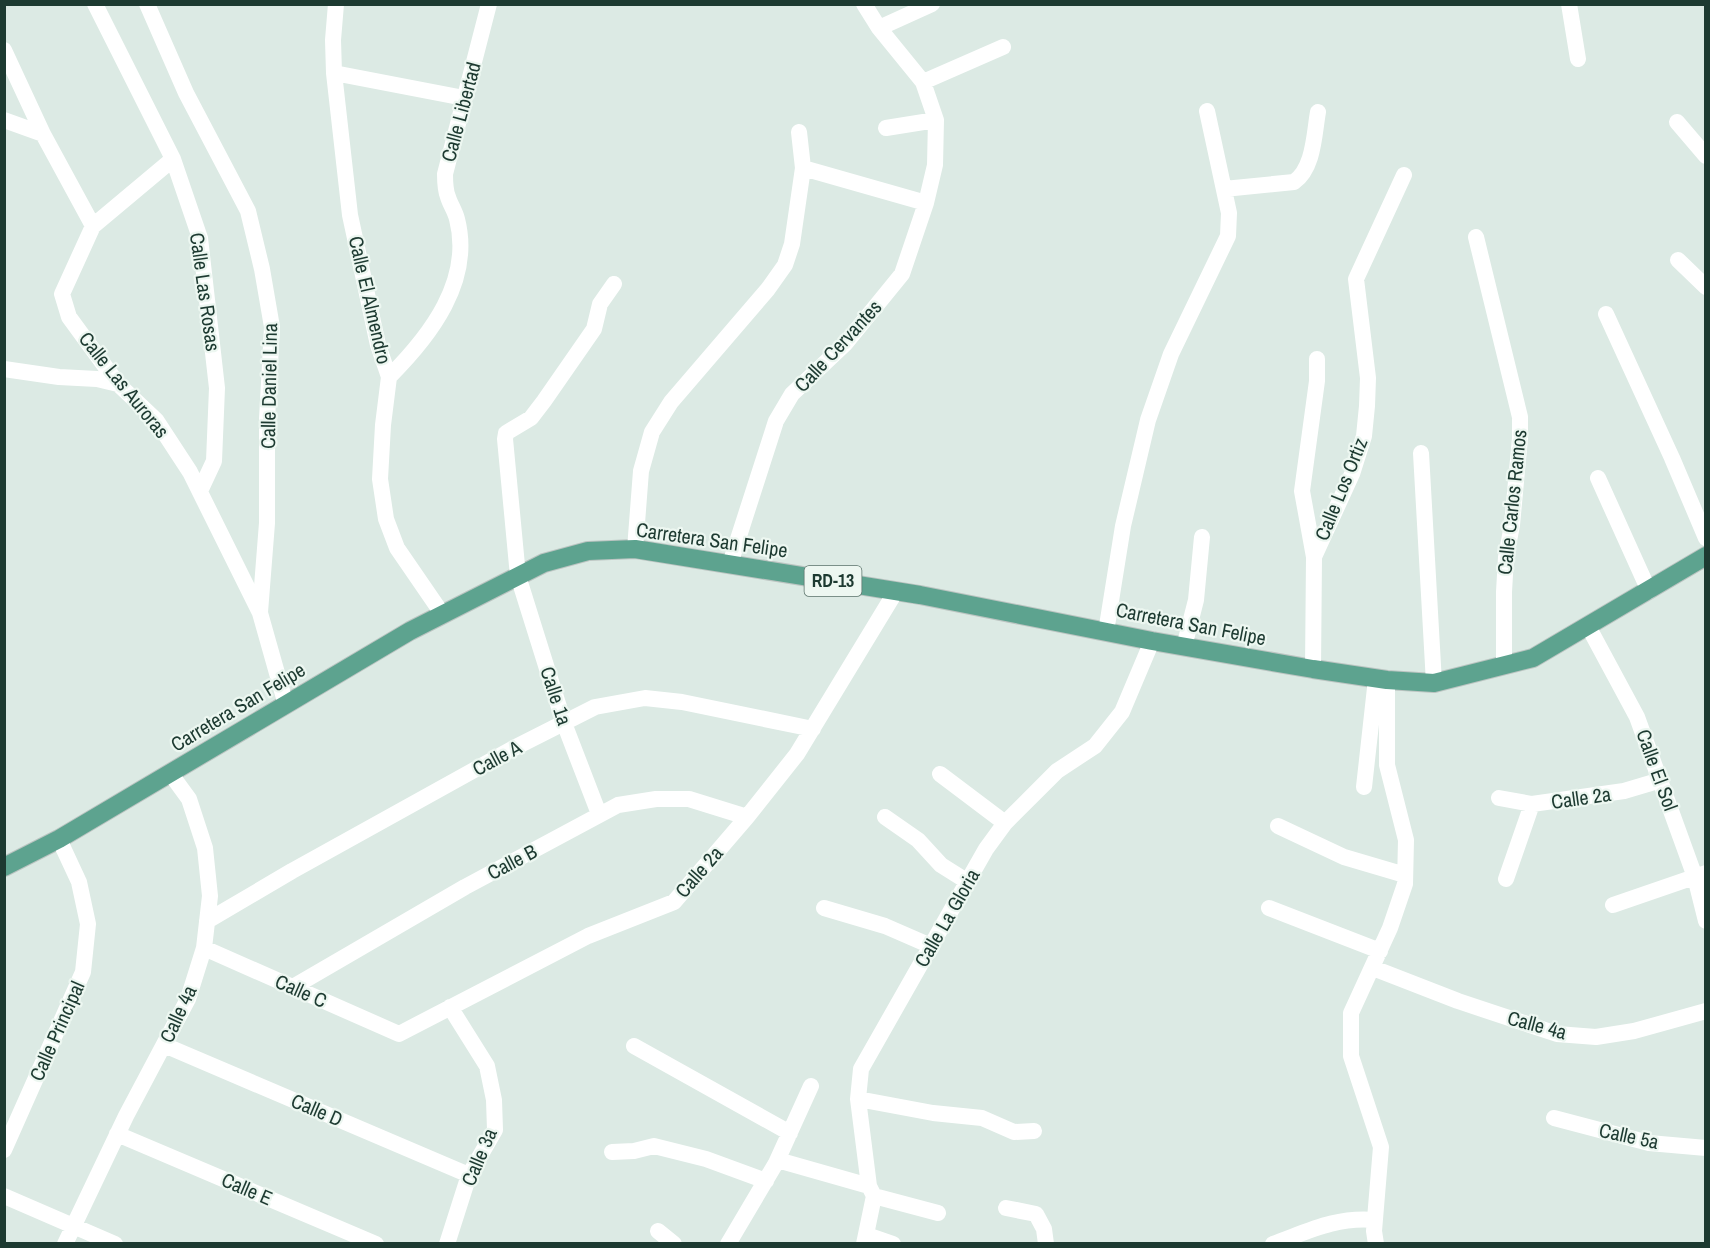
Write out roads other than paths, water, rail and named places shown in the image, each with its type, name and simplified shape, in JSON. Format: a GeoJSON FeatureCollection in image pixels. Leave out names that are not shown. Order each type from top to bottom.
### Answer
{"type":"FeatureCollection","features":[{"type":"Feature","properties":{"kind":"main road","name":"Carretera San Felipe"},"geometry":{"type":"LineString","coordinates":[[4,867],[59,839],[410,631],[544,563],[588,551],[635,549],[896,591],[1184,647],[1313,669],[1381,679],[1434,683],[1533,658],[1706,556]]}},
{"type":"Feature","properties":{"kind":"street","name":"Calle Las Rosas"},"geometry":{"type":"LineString","coordinates":[[95,4],[173,159],[200,238],[217,388],[214,461],[200,491]]}},
{"type":"Feature","properties":{"kind":"street","name":"Calle Daniel Lina"},"geometry":{"type":"LineString","coordinates":[[147,4],[186,93],[248,211],[262,269],[272,327],[267,419],[267,523],[260,613]]}},
{"type":"Feature","properties":{"kind":"street","name":"Calle El Almendro"},"geometry":{"type":"LineString","coordinates":[[336,4],[333,40],[334,73],[350,215],[378,345],[389,376],[380,479],[386,519],[397,548],[443,615]]}},
{"type":"Feature","properties":{"kind":"street","name":"Calle Libertad"},"geometry":{"type":"LineString","coordinates":[[389,376],[428,332],[446,305],[455,279],[460,247],[457,218],[447,195],[445,174],[489,4]]}},
{"type":"Feature","properties":{"kind":"street","name":"Calle Cervantes"},"geometry":{"type":"LineString","coordinates":[[730,564],[776,420],[792,394],[845,344],[902,274],[926,203],[935,165],[936,120],[923,82],[879,28],[864,4]]}},
{"type":"Feature","properties":{"kind":"street"},"geometry":{"type":"LineString","coordinates":[[879,28],[932,4]]}},
{"type":"Feature","properties":{"kind":"street"},"geometry":{"type":"LineString","coordinates":[[1569,4],[1578,59]]}},
{"type":"Feature","properties":{"kind":"street"},"geometry":{"type":"LineString","coordinates":[[923,82],[1004,46]]}},
{"type":"Feature","properties":{"kind":"street"},"geometry":{"type":"LineString","coordinates":[[4,50],[43,134],[93,226]]}},
{"type":"Feature","properties":{"kind":"street"},"geometry":{"type":"LineString","coordinates":[[334,73],[464,98]]}},
{"type":"Feature","properties":{"kind":"street"},"geometry":{"type":"LineString","coordinates":[[1106,632],[1123,526],[1148,420],[1171,354],[1228,236],[1229,213],[1207,111]]}},
{"type":"Feature","properties":{"kind":"street"},"geometry":{"type":"LineString","coordinates":[[1224,189],[1294,182],[1301,177],[1308,160],[1318,112]]}},
{"type":"Feature","properties":{"kind":"street"},"geometry":{"type":"LineString","coordinates":[[4,120],[43,134]]}},
{"type":"Feature","properties":{"kind":"street"},"geometry":{"type":"LineString","coordinates":[[886,128],[936,120]]}},
{"type":"Feature","properties":{"kind":"street"},"geometry":{"type":"LineString","coordinates":[[1677,122],[1706,156]]}},
{"type":"Feature","properties":{"kind":"street"},"geometry":{"type":"LineString","coordinates":[[635,549],[641,471],[652,432],[671,402],[768,289],[785,265],[792,244],[803,168],[799,132]]}},
{"type":"Feature","properties":{"kind":"street","name":"Calle Las Auroras"},"geometry":{"type":"LineString","coordinates":[[173,159],[93,226],[62,294],[69,317],[118,384],[156,420],[190,472],[260,613],[286,705]]}},
{"type":"Feature","properties":{"kind":"street"},"geometry":{"type":"LineString","coordinates":[[803,168],[926,203]]}},
{"type":"Feature","properties":{"kind":"street","name":"Calle Los Ortiz"},"geometry":{"type":"LineString","coordinates":[[1313,669],[1314,557],[1352,474],[1364,436],[1368,406],[1368,378],[1357,273],[1404,175]]}},
{"type":"Feature","properties":{"kind":"street","name":"Calle Carlos Ramos"},"geometry":{"type":"LineString","coordinates":[[1476,237],[1520,417],[1520,438],[1504,580],[1504,664]]}},
{"type":"Feature","properties":{"kind":"street"},"geometry":{"type":"LineString","coordinates":[[1678,260],[1706,288]]}},
{"type":"Feature","properties":{"kind":"street","name":"Calle 1a"},"geometry":{"type":"LineString","coordinates":[[599,814],[564,723],[518,576],[505,439],[506,433],[531,418],[544,401],[594,329],[600,304],[614,284]]}},
{"type":"Feature","properties":{"kind":"street"},"geometry":{"type":"LineString","coordinates":[[1606,314],[1706,538]]}},
{"type":"Feature","properties":{"kind":"street"},"geometry":{"type":"LineString","coordinates":[[1314,557],[1302,491],[1317,381],[1317,359]]}},
{"type":"Feature","properties":{"kind":"street"},"geometry":{"type":"LineString","coordinates":[[4,369],[59,377],[96,379],[118,384]]}},
{"type":"Feature","properties":{"kind":"street"},"geometry":{"type":"LineString","coordinates":[[1421,453],[1434,683]]}},
{"type":"Feature","properties":{"kind":"street"},"geometry":{"type":"LineString","coordinates":[[1598,478],[1648,591]]}},
{"type":"Feature","properties":{"kind":"street"},"geometry":{"type":"LineString","coordinates":[[1184,647],[1196,600],[1202,537]]}},
{"type":"Feature","properties":{"kind":"street","name":"Calle 2a"},"geometry":{"type":"LineString","coordinates":[[399,1034],[588,936],[674,902],[747,817],[797,754],[896,591]]}},
{"type":"Feature","properties":{"kind":"street","name":"Calle El Sol"},"geometry":{"type":"LineString","coordinates":[[1588,626],[1637,717],[1700,875],[1706,921]]}},
{"type":"Feature","properties":{"kind":"street","name":"Calle La Gloria"},"geometry":{"type":"LineString","coordinates":[[865,1239],[871,1191],[858,1099],[861,1069],[986,849],[1005,824],[1057,771],[1095,746],[1122,712],[1152,641]]}},
{"type":"Feature","properties":{"kind":"street"},"geometry":{"type":"LineString","coordinates":[[1364,787],[1381,679]]}},
{"type":"Feature","properties":{"kind":"street"},"geometry":{"type":"LineString","coordinates":[[1376,1244],[1374,1220],[1381,1147],[1351,1056],[1351,1013],[1373,968],[1405,884],[1406,840],[1387,765],[1381,679]]}},
{"type":"Feature","properties":{"kind":"street","name":"Calle A"},"geometry":{"type":"LineString","coordinates":[[207,921],[512,749],[595,707],[645,698],[682,702],[813,729]]}},
{"type":"Feature","properties":{"kind":"street","name":"Calle 4a"},"geometry":{"type":"LineString","coordinates":[[64,1244],[117,1134],[188,999],[204,948],[210,896],[205,849],[189,800],[170,773]]}},
{"type":"Feature","properties":{"kind":"street"},"geometry":{"type":"LineString","coordinates":[[940,774],[1005,824]]}},
{"type":"Feature","properties":{"kind":"street","name":"Calle 2a"},"geometry":{"type":"LineString","coordinates":[[1499,798],[1532,804],[1624,792],[1661,780]]}},
{"type":"Feature","properties":{"kind":"street","name":"Calle B"},"geometry":{"type":"LineString","coordinates":[[293,987],[465,887],[618,805],[657,799],[689,800],[747,817]]}},
{"type":"Feature","properties":{"kind":"street"},"geometry":{"type":"LineString","coordinates":[[1506,879],[1532,804]]}},
{"type":"Feature","properties":{"kind":"street"},"geometry":{"type":"LineString","coordinates":[[885,817],[918,840],[941,865],[968,882]]}},
{"type":"Feature","properties":{"kind":"street"},"geometry":{"type":"LineString","coordinates":[[1278,826],[1344,856],[1405,875]]}},
{"type":"Feature","properties":{"kind":"street","name":"Calle Principal"},"geometry":{"type":"LineString","coordinates":[[4,1150],[83,972],[88,924],[79,882],[59,839]]}},
{"type":"Feature","properties":{"kind":"street"},"geometry":{"type":"LineString","coordinates":[[1613,905],[1700,875]]}},
{"type":"Feature","properties":{"kind":"street"},"geometry":{"type":"LineString","coordinates":[[824,908],[885,926],[931,946]]}},
{"type":"Feature","properties":{"kind":"street"},"geometry":{"type":"LineString","coordinates":[[1269,908],[1380,951]]}},
{"type":"Feature","properties":{"kind":"street","name":"Calle C"},"geometry":{"type":"LineString","coordinates":[[204,948],[399,1034]]}},
{"type":"Feature","properties":{"kind":"street","name":"Calle 4a"},"geometry":{"type":"LineString","coordinates":[[1373,968],[1458,1001],[1557,1034],[1596,1036],[1634,1031],[1706,1011]]}},
{"type":"Feature","properties":{"kind":"street","name":"Calle 3a"},"geometry":{"type":"LineString","coordinates":[[447,1244],[470,1175],[495,1130],[494,1100],[487,1066],[450,1007]]}},
{"type":"Feature","properties":{"kind":"street","name":"Calle D"},"geometry":{"type":"LineString","coordinates":[[164,1045],[470,1175]]}},
{"type":"Feature","properties":{"kind":"street"},"geometry":{"type":"LineString","coordinates":[[634,1046],[790,1133]]}},
{"type":"Feature","properties":{"kind":"street"},"geometry":{"type":"LineString","coordinates":[[728,1244],[776,1163],[811,1086]]}},
{"type":"Feature","properties":{"kind":"street"},"geometry":{"type":"LineString","coordinates":[[858,1099],[933,1113],[982,1118],[1014,1132],[1034,1131]]}},
{"type":"Feature","properties":{"kind":"street","name":"Calle 5a"},"geometry":{"type":"LineString","coordinates":[[1554,1118],[1649,1143],[1706,1148]]}},
{"type":"Feature","properties":{"kind":"street","name":"Calle E"},"geometry":{"type":"LineString","coordinates":[[117,1134],[376,1244]]}},
{"type":"Feature","properties":{"kind":"street"},"geometry":{"type":"LineString","coordinates":[[612,1152],[634,1151],[654,1146],[706,1159],[766,1180]]}},
{"type":"Feature","properties":{"kind":"street"},"geometry":{"type":"LineString","coordinates":[[776,1163],[787,1161],[938,1213]]}},
{"type":"Feature","properties":{"kind":"street"},"geometry":{"type":"LineString","coordinates":[[4,1196],[115,1244]]}},
{"type":"Feature","properties":{"kind":"street"},"geometry":{"type":"LineString","coordinates":[[1006,1208],[1036,1214],[1044,1229],[1046,1244]]}},
{"type":"Feature","properties":{"kind":"street"},"geometry":{"type":"LineString","coordinates":[[1273,1244],[1338,1221],[1374,1220]]}},
{"type":"Feature","properties":{"kind":"street"},"geometry":{"type":"LineString","coordinates":[[658,1232],[674,1244]]}},
{"type":"Feature","properties":{"kind":"street"},"geometry":{"type":"LineString","coordinates":[[865,1239],[893,1244]]}}]}
